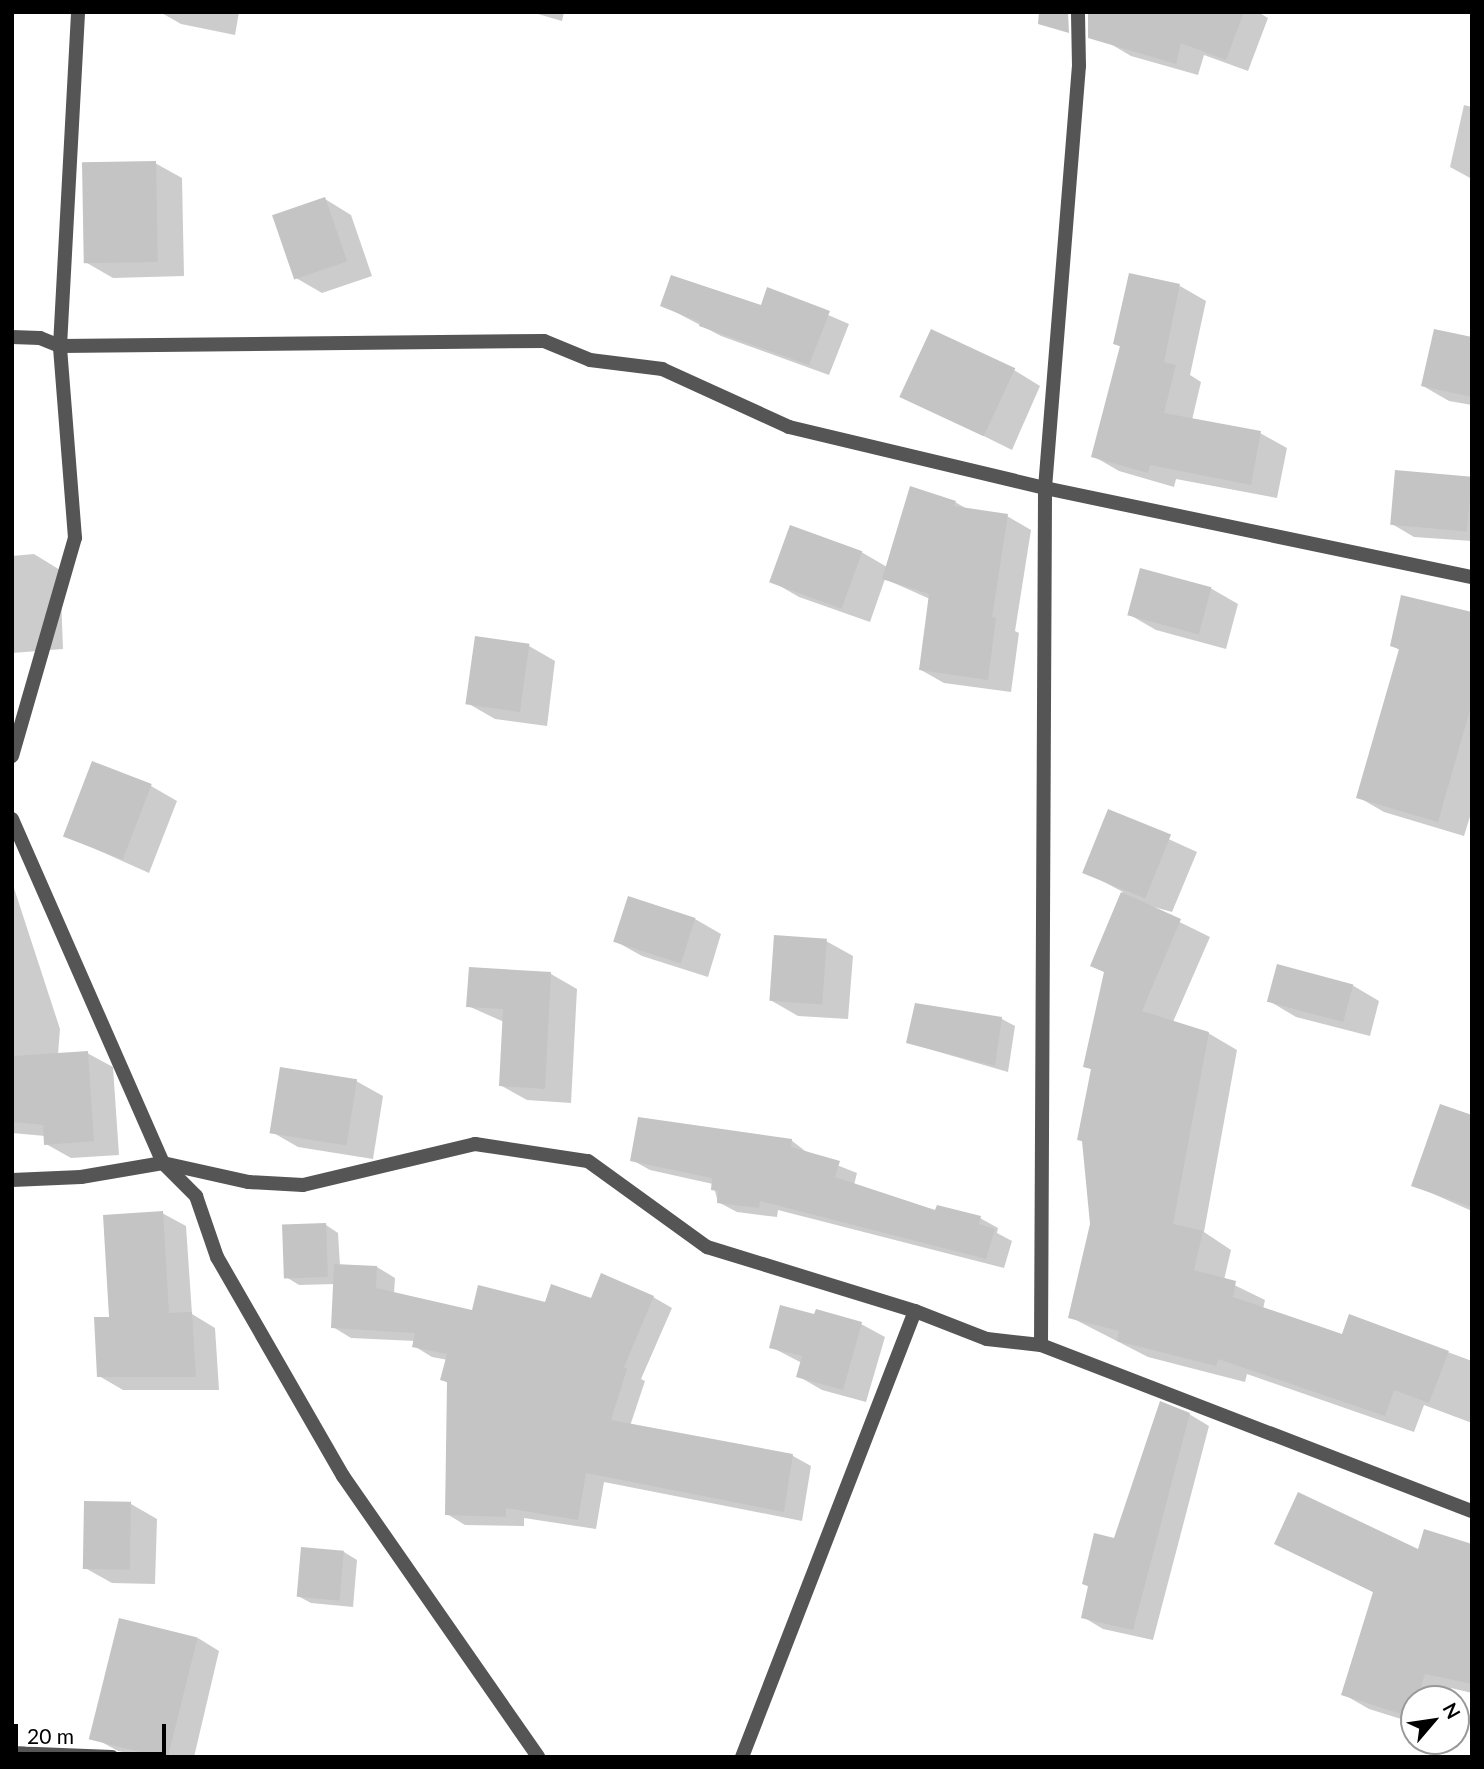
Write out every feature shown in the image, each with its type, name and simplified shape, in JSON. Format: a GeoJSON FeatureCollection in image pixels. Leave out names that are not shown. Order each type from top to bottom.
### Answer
{"type":"FeatureCollection","features":[{"type":"Feature","properties":{"kind":"street"},"geometry":{"type":"LineString","coordinates":[[12,756],[75,538],[61,346],[78,12]]}},
{"type":"Feature","properties":{"kind":"street"},"geometry":{"type":"LineString","coordinates":[[1041,1345],[1045,488],[1079,66],[1079,12]]}},
{"type":"Feature","properties":{"kind":"street"},"geometry":{"type":"LineString","coordinates":[[12,337],[40,338],[61,346],[544,341],[590,360],[662,369],[789,426],[1045,488],[1472,577]]}},
{"type":"Feature","properties":{"kind":"street"},"geometry":{"type":"LineString","coordinates":[[12,819],[163,1163],[196,1196],[218,1257],[343,1476],[538,1757]]}},
{"type":"Feature","properties":{"kind":"street"},"geometry":{"type":"LineString","coordinates":[[12,1180],[81,1177],[163,1163],[249,1182],[303,1185],[475,1144],[589,1161],[706,1247],[915,1311],[987,1339],[1041,1345],[1472,1511]]}},
{"type":"Feature","properties":{"kind":"street"},"geometry":{"type":"LineString","coordinates":[[742,1757],[915,1311]]}},
{"type":"Feature","properties":{"kind":"street"},"geometry":{"type":"LineString","coordinates":[[12,1753],[112,1757]]}},
{"type":"Feature","properties":{"kind":"building"},"geometry":{"type":"Polygon","coordinates":[[[1039,12],[1068,12],[1069,33],[1038,24],[1039,12]]]}},
{"type":"Feature","properties":{"kind":"building"},"geometry":{"type":"Polygon","coordinates":[[[1088,12],[1244,12],[1226,60],[1181,43],[1176,64],[1088,38],[1088,12]]]}},
{"type":"Feature","properties":{"kind":"building"},"geometry":{"type":"Polygon","coordinates":[[[156,161],[158,262],[84,263],[82,162],[156,161]]]}},
{"type":"Feature","properties":{"kind":"building"},"geometry":{"type":"Polygon","coordinates":[[[325,197],[347,261],[294,280],[272,215],[325,197]]]}},
{"type":"Feature","properties":{"kind":"building"},"geometry":{"type":"Polygon","coordinates":[[[1129,273],[1180,284],[1164,362],[1176,365],[1164,413],[1261,431],[1251,485],[1150,465],[1148,473],[1091,457],[1120,346],[1113,344],[1129,273]]]}},
{"type":"Feature","properties":{"kind":"building"},"geometry":{"type":"Polygon","coordinates":[[[671,275],[761,305],[767,287],[830,311],[809,365],[699,326],[700,322],[660,306],[671,275]]]}},
{"type":"Feature","properties":{"kind":"building"},"geometry":{"type":"Polygon","coordinates":[[[931,329],[1015,368],[984,436],[899,397],[931,329]]]}},
{"type":"Feature","properties":{"kind":"building"},"geometry":{"type":"Polygon","coordinates":[[[1434,329],[1472,337],[1472,397],[1421,386],[1434,329]]]}},
{"type":"Feature","properties":{"kind":"building"},"geometry":{"type":"Polygon","coordinates":[[[1395,470],[1472,477],[1467,532],[1390,525],[1395,470]]]}},
{"type":"Feature","properties":{"kind":"building"},"geometry":{"type":"Polygon","coordinates":[[[910,486],[956,501],[954,506],[1008,514],[992,617],[996,618],[988,680],[919,670],[929,594],[882,579],[910,486]]]}},
{"type":"Feature","properties":{"kind":"building"},"geometry":{"type":"Polygon","coordinates":[[[790,525],[862,551],[841,609],[769,582],[790,525]]]}},
{"type":"Feature","properties":{"kind":"building"},"geometry":{"type":"Polygon","coordinates":[[[1140,568],[1211,587],[1199,634],[1127,615],[1140,568]]]}},
{"type":"Feature","properties":{"kind":"building"},"geometry":{"type":"Polygon","coordinates":[[[1401,595],[1472,612],[1472,703],[1438,822],[1356,798],[1399,649],[1390,646],[1401,595]]]}},
{"type":"Feature","properties":{"kind":"building"},"geometry":{"type":"Polygon","coordinates":[[[475,636],[529,644],[520,712],[465,704],[475,636]]]}},
{"type":"Feature","properties":{"kind":"building"},"geometry":{"type":"Polygon","coordinates":[[[92,761],[152,784],[123,860],[63,837],[92,761]]]}},
{"type":"Feature","properties":{"kind":"building"},"geometry":{"type":"Polygon","coordinates":[[[1108,809],[1171,834],[1145,898],[1082,873],[1108,809]]]}},
{"type":"Feature","properties":{"kind":"building"},"geometry":{"type":"Polygon","coordinates":[[[1121,892],[1181,919],[1142,1011],[1209,1032],[1173,1224],[1203,1231],[1194,1270],[1236,1281],[1233,1297],[1342,1334],[1349,1314],[1449,1351],[1429,1403],[1394,1390],[1385,1416],[1218,1359],[1216,1366],[1117,1341],[1119,1331],[1068,1318],[1090,1224],[1082,1141],[1077,1140],[1091,1069],[1083,1067],[1104,972],[1090,966],[1121,892]]]}},
{"type":"Feature","properties":{"kind":"building"},"geometry":{"type":"Polygon","coordinates":[[[628,896],[696,918],[681,964],[613,942],[628,896]]]}},
{"type":"Feature","properties":{"kind":"building"},"geometry":{"type":"Polygon","coordinates":[[[774,935],[827,939],[822,1005],[769,1001],[774,935]]]}},
{"type":"Feature","properties":{"kind":"building"},"geometry":{"type":"Polygon","coordinates":[[[1277,964],[1353,984],[1343,1022],[1267,1002],[1277,964]]]}},
{"type":"Feature","properties":{"kind":"building"},"geometry":{"type":"Polygon","coordinates":[[[469,967],[551,972],[545,1089],[499,1086],[503,1009],[466,1007],[469,967]]]}},
{"type":"Feature","properties":{"kind":"building"},"geometry":{"type":"Polygon","coordinates":[[[915,1003],[1002,1017],[995,1066],[906,1043],[915,1003]]]}},
{"type":"Feature","properties":{"kind":"building"},"geometry":{"type":"Polygon","coordinates":[[[88,1051],[94,1141],[44,1145],[43,1125],[12,1122],[12,1056],[88,1051]]]}},
{"type":"Feature","properties":{"kind":"building"},"geometry":{"type":"Polygon","coordinates":[[[280,1067],[357,1079],[347,1145],[270,1133],[280,1067]]]}},
{"type":"Feature","properties":{"kind":"building"},"geometry":{"type":"Polygon","coordinates":[[[1440,1104],[1472,1115],[1472,1207],[1411,1186],[1440,1104]]]}},
{"type":"Feature","properties":{"kind":"building"},"geometry":{"type":"Polygon","coordinates":[[[638,1117],[792,1139],[791,1147],[840,1161],[835,1177],[935,1210],[937,1205],[981,1216],[979,1224],[995,1229],[986,1259],[760,1201],[759,1208],[717,1203],[718,1191],[711,1190],[712,1178],[630,1161],[638,1117]]]}},
{"type":"Feature","properties":{"kind":"building"},"geometry":{"type":"Polygon","coordinates":[[[163,1211],[169,1313],[192,1312],[196,1377],[97,1377],[94,1317],[109,1317],[103,1215],[163,1211]]]}},
{"type":"Feature","properties":{"kind":"building"},"geometry":{"type":"Polygon","coordinates":[[[326,1223],[328,1277],[284,1279],[282,1225],[326,1223]]]}},
{"type":"Feature","properties":{"kind":"building"},"geometry":{"type":"Polygon","coordinates":[[[334,1264],[377,1266],[376,1288],[472,1310],[478,1285],[545,1302],[551,1284],[591,1298],[601,1273],[654,1296],[624,1367],[627,1369],[611,1420],[793,1454],[784,1512],[586,1473],[578,1520],[506,1508],[506,1517],[445,1515],[447,1382],[440,1380],[447,1354],[412,1347],[415,1333],[331,1328],[334,1264]]]}},
{"type":"Feature","properties":{"kind":"building"},"geometry":{"type":"Polygon","coordinates":[[[780,1305],[814,1314],[816,1309],[862,1322],[843,1390],[796,1377],[802,1356],[769,1348],[780,1305]]]}},
{"type":"Feature","properties":{"kind":"building"},"geometry":{"type":"Polygon","coordinates":[[[1160,1401],[1190,1413],[1133,1630],[1081,1618],[1088,1586],[1082,1584],[1094,1533],[1114,1538],[1160,1401]]]}},
{"type":"Feature","properties":{"kind":"building"},"geometry":{"type":"Polygon","coordinates":[[[1298,1492],[1418,1549],[1424,1529],[1472,1544],[1472,1684],[1425,1674],[1421,1685],[1400,1685],[1400,1714],[1341,1695],[1373,1592],[1274,1544],[1298,1492]]]}},
{"type":"Feature","properties":{"kind":"building"},"geometry":{"type":"Polygon","coordinates":[[[84,1501],[131,1502],[130,1570],[83,1569],[84,1501]]]}},
{"type":"Feature","properties":{"kind":"building"},"geometry":{"type":"Polygon","coordinates":[[[301,1547],[344,1551],[339,1601],[297,1597],[301,1547]]]}},
{"type":"Feature","properties":{"kind":"building"},"geometry":{"type":"Polygon","coordinates":[[[119,1618],[198,1638],[168,1757],[89,1739],[119,1618]]]}}]}
